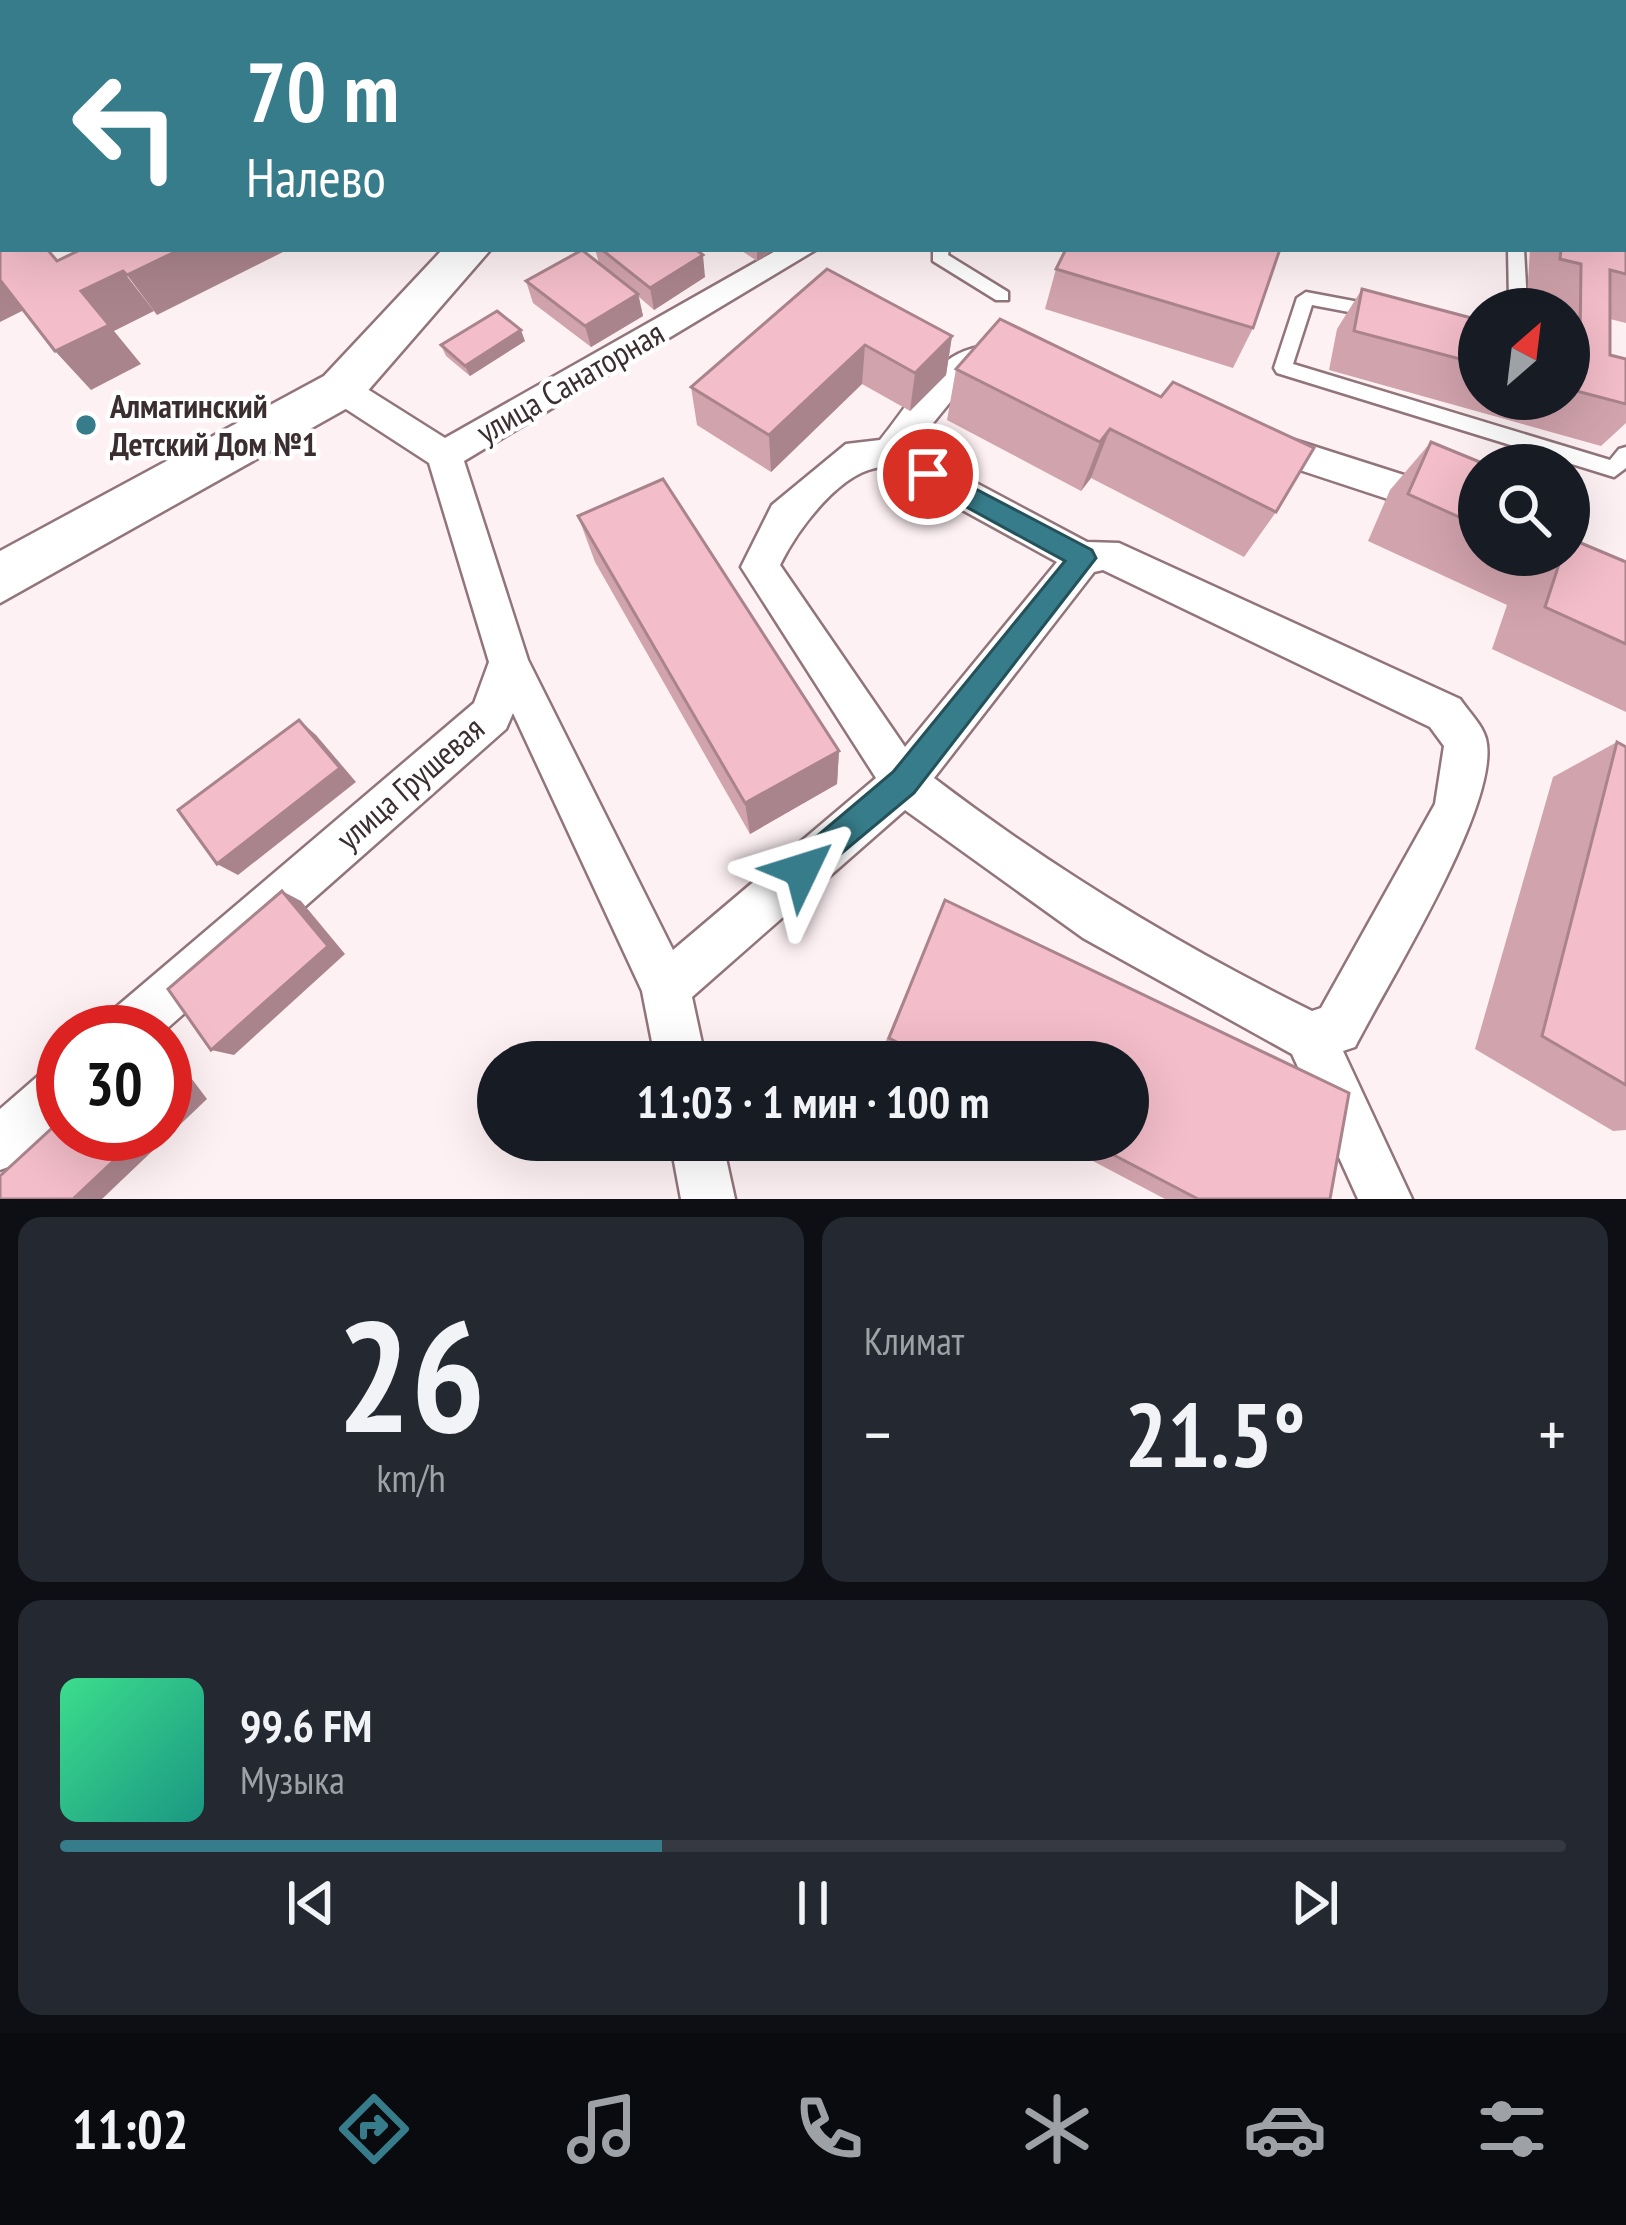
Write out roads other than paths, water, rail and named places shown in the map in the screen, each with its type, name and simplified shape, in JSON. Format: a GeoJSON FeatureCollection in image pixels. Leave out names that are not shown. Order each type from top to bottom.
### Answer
{"type":"FeatureCollection","features":[{"type":"Feature","properties":{"kind":"street"},"geometry":{"type":"LineString","coordinates":[[0,578],[341,389],[467,252]]}},
{"type":"Feature","properties":{"kind":"street","name":"улица Санаторная"},"geometry":{"type":"LineString","coordinates":[[341,389],[444,455],[797,252]]}},
{"type":"Feature","properties":{"kind":"street"},"geometry":{"type":"LineString","coordinates":[[889,453],[961,365],[976,356],[1046,373]]}},
{"type":"Feature","properties":{"kind":"street"},"geometry":{"type":"LineString","coordinates":[[1228,432],[1458,507]]}},
{"type":"Feature","properties":{"kind":"street"},"geometry":{"type":"LineString","coordinates":[[889,453],[1083,558],[1106,554],[1445,713],[1466,742],[1456,809],[1337,1029],[1310,1036],[1194,981],[993,854],[904,782],[760,567],[785,516],[859,454],[889,453]]}},
{"type":"Feature","properties":{"kind":"street"},"geometry":{"type":"LineString","coordinates":[[444,455],[509,662],[666,988],[677,1041]]}},
{"type":"Feature","properties":{"kind":"street"},"geometry":{"type":"LineString","coordinates":[[666,988],[904,782],[1083,558]]}},
{"type":"Feature","properties":{"kind":"street","name":"улица Грушевая"},"geometry":{"type":"LineString","coordinates":[[157,1005],[491,715],[509,662]]}},
{"type":"Feature","properties":{"kind":"street"},"geometry":{"type":"LineString","coordinates":[[1310,1036],[1385,1199]]}},
{"type":"Feature","properties":{"kind":"street"},"geometry":{"type":"LineString","coordinates":[[0,1144],[36,1112]]}},
{"type":"Feature","properties":{"kind":"street"},"geometry":{"type":"LineString","coordinates":[[700,1161],[708,1199]]}},
{"type":"Feature","properties":{"kind":"lane"},"geometry":{"type":"LineString","coordinates":[[940,252],[939,257],[1002,296]]}},
{"type":"Feature","properties":{"kind":"lane"},"geometry":{"type":"LineString","coordinates":[[1516,252],[1517,288]]}},
{"type":"Feature","properties":{"kind":"lane"},"geometry":{"type":"LineString","coordinates":[[1389,313],[1306,298],[1283,368],[1614,469],[1626,454]]}},
{"type":"Feature","properties":{"kind":"place","name":"Алматинский Детский Дом №1"},"geometry":{"type":"Point","coordinates":[86,425]}}]}
